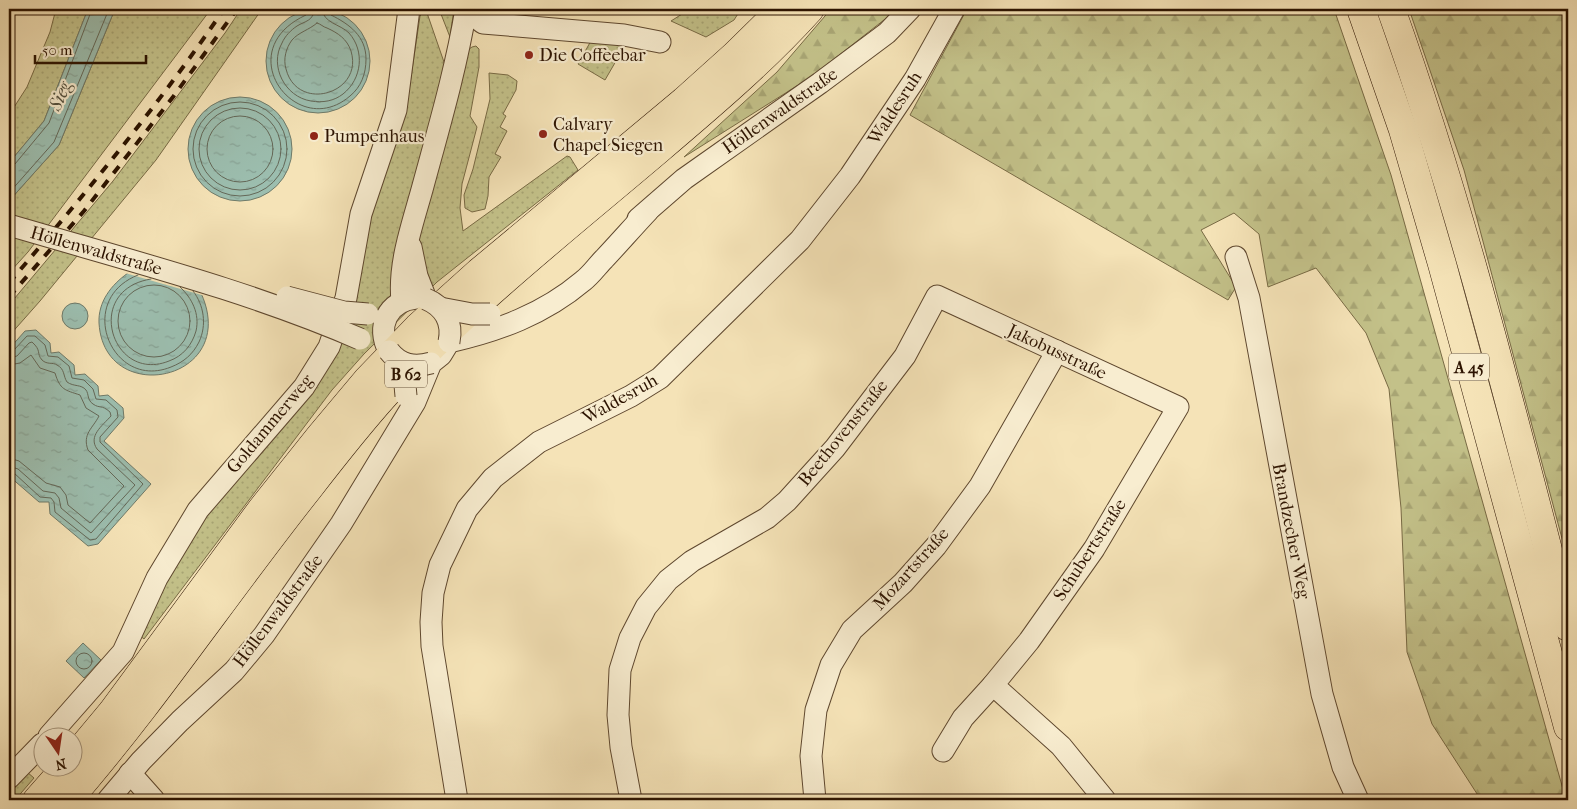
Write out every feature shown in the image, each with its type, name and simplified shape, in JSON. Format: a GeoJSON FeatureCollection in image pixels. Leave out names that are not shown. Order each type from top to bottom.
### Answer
{"type":"FeatureCollection","features":[{"type":"Feature","properties":{"kind":"highway","name":"B 62"},"geometry":{"type":"LineString","coordinates":[[82,748],[112,712],[261,510],[367,380],[418,327],[472,278],[684,101],[782,9]]}},
{"type":"Feature","properties":{"kind":"highway","name":"B 62"},"geometry":{"type":"LineString","coordinates":[[68,800],[130,726],[279,526],[384,396],[435,344],[494,289],[748,72],[810,9]]}},
{"type":"Feature","properties":{"kind":"highway","name":"A 45"},"geometry":{"type":"LineString","coordinates":[[1361,9],[1403,130],[1568,727]]}},
{"type":"Feature","properties":{"kind":"highway","name":"A 45"},"geometry":{"type":"LineString","coordinates":[[1391,9],[1421,92],[1451,193],[1568,627]]}},
{"type":"Feature","properties":{"kind":"highway"},"geometry":{"type":"LineString","coordinates":[[37,800],[58,776]]}},
{"type":"Feature","properties":{"kind":"street","name":"Goldammerweg"},"geometry":{"type":"LineString","coordinates":[[58,726],[123,652],[157,578],[198,510],[304,387],[329,347],[346,298],[361,214],[396,110],[409,9]]}},
{"type":"Feature","properties":{"kind":"street"},"geometry":{"type":"LineString","coordinates":[[386,309],[401,278],[409,239],[456,66],[466,9],[483,23],[624,35],[660,42]]}},
{"type":"Feature","properties":{"kind":"street","name":"Höllenwaldstraße"},"geometry":{"type":"LineString","coordinates":[[212,285],[288,298],[344,312],[386,309],[414,298],[472,314],[490,314],[519,307],[550,289],[648,211],[684,179],[887,33],[910,9]]}},
{"type":"Feature","properties":{"kind":"street","name":"Waldesruh"},"geometry":{"type":"LineString","coordinates":[[457,800],[432,646],[431,622],[433,593],[440,565],[467,509],[493,478],[539,442],[632,396],[660,378],[800,240],[850,176],[916,79],[954,9]]}},
{"type":"Feature","properties":{"kind":"street","name":"Höllenwaldstraße"},"geometry":{"type":"LineString","coordinates":[[108,800],[130,773],[180,721],[234,671],[259,642],[341,524],[415,402],[428,369],[456,341],[518,322],[556,301],[585,280],[648,211]]}},
{"type":"Feature","properties":{"kind":"street","name":"Höllenwaldstraße"},"geometry":{"type":"LineString","coordinates":[[9,225],[212,285],[305,317],[383,348],[417,366],[428,369]]}},
{"type":"Feature","properties":{"kind":"street"},"geometry":{"type":"LineString","coordinates":[[409,239],[416,272],[433,304],[449,323],[450,336],[456,341]]}},
{"type":"Feature","properties":{"kind":"street","name":"Brandzecher Weg"},"geometry":{"type":"LineString","coordinates":[[1236,257],[1248,298],[1322,694],[1343,767],[1358,800]]}},
{"type":"Feature","properties":{"kind":"street","name":"Jakobusstraße"},"geometry":{"type":"LineString","coordinates":[[937,296],[1178,407]]}},
{"type":"Feature","properties":{"kind":"street","name":"Beethovenstraße"},"geometry":{"type":"LineString","coordinates":[[631,800],[621,747],[618,715],[620,670],[630,638],[646,607],[668,580],[692,560],[767,518],[786,501],[836,448],[905,356],[937,296]]}},
{"type":"Feature","properties":{"kind":"street","name":"Höllenwaldstraße"},"geometry":{"type":"LineString","coordinates":[[386,309],[383,348],[406,396],[399,427]]}},
{"type":"Feature","properties":{"kind":"street","name":"Mozartstraße"},"geometry":{"type":"LineString","coordinates":[[816,800],[811,756],[816,710],[832,665],[852,630],[903,582],[929,553],[980,486],[1056,351]]}},
{"type":"Feature","properties":{"kind":"street","name":"Schubertstraße"},"geometry":{"type":"LineString","coordinates":[[943,751],[963,718],[1029,642],[1094,549],[1178,407]]}},
{"type":"Feature","properties":{"kind":"street"},"geometry":{"type":"LineString","coordinates":[[993,685],[1061,746],[1105,800]]}},
{"type":"Feature","properties":{"kind":"street"},"geometry":{"type":"LineString","coordinates":[[9,778],[32,754]]}},
{"type":"Feature","properties":{"kind":"street"},"geometry":{"type":"LineString","coordinates":[[130,773],[154,800]]}},
{"type":"Feature","properties":{"kind":"green space"},"geometry":{"type":"Polygon","coordinates":[[[56,9],[88,9],[44,121],[9,163],[9,115],[27,87],[50,32],[56,9]]]}},
{"type":"Feature","properties":{"kind":"green space"},"geometry":{"type":"Polygon","coordinates":[[[115,9],[211,9],[28,252],[9,273],[9,201],[59,145],[115,9]]]}},
{"type":"Feature","properties":{"kind":"green space"},"geometry":{"type":"Polygon","coordinates":[[[241,9],[262,9],[156,160],[9,336],[9,305],[113,181],[241,9]]]}},
{"type":"Feature","properties":{"kind":"green space"},"geometry":{"type":"Polygon","coordinates":[[[439,9],[454,9],[450,37],[439,9]]]}},
{"type":"Feature","properties":{"kind":"green space"},"geometry":{"type":"Polygon","coordinates":[[[690,9],[741,9],[734,20],[706,37],[671,21],[690,9]]]}},
{"type":"Feature","properties":{"kind":"green space"},"geometry":{"type":"Polygon","coordinates":[[[831,9],[898,9],[811,77],[684,157],[777,72],[831,9]]]}},
{"type":"Feature","properties":{"kind":"green space"},"geometry":{"type":"Polygon","coordinates":[[[967,9],[1334,9],[1391,175],[1566,800],[1481,800],[1432,724],[1407,652],[1401,508],[1389,389],[1366,333],[1316,268],[1268,287],[1259,234],[1234,213],[1201,230],[1236,287],[1228,300],[910,115],[967,9]]]}},
{"type":"Feature","properties":{"kind":"green space"},"geometry":{"type":"Polygon","coordinates":[[[1409,9],[1568,9],[1568,561],[1464,170],[1409,9]]]}},
{"type":"Feature","properties":{"kind":"green space"},"geometry":{"type":"Polygon","coordinates":[[[426,10],[445,65],[472,47],[476,46],[479,49],[479,67],[470,116],[477,127],[462,184],[460,208],[463,231],[567,156],[570,157],[578,170],[437,282],[364,354],[332,390],[144,639],[138,634],[205,511],[311,393],[367,217],[406,111],[420,16],[426,10]]]}},
{"type":"Feature","properties":{"kind":"green space"},"geometry":{"type":"Polygon","coordinates":[[[592,39],[627,42],[605,80],[578,64],[592,39]]]}},
{"type":"Feature","properties":{"kind":"green space"},"geometry":{"type":"Polygon","coordinates":[[[489,73],[508,75],[517,81],[516,90],[503,114],[506,116],[500,127],[507,131],[495,154],[501,157],[489,177],[485,209],[472,212],[465,208],[464,195],[473,169],[490,99],[489,73]]]}},
{"type":"Feature","properties":{"kind":"green space"},"geometry":{"type":"Polygon","coordinates":[[[27,772],[34,778],[15,800],[9,800],[9,788],[27,772]]]}},
{"type":"Feature","properties":{"kind":"water","name":"Sieg"},"geometry":{"type":"Polygon","coordinates":[[[88,9],[115,9],[59,145],[9,201],[9,163],[44,121],[88,9]]]}},
{"type":"Feature","properties":{"kind":"water"},"geometry":{"type":"Polygon","coordinates":[[[318,9],[338,13],[347,17],[355,24],[362,32],[366,41],[370,61],[366,81],[362,90],[355,98],[347,105],[338,109],[318,113],[298,109],[289,105],[281,98],[274,90],[270,81],[266,61],[270,41],[274,32],[281,24],[289,17],[298,13],[318,9]]]}},
{"type":"Feature","properties":{"kind":"water"},"geometry":{"type":"Polygon","coordinates":[[[240,97],[260,101],[277,112],[288,129],[292,149],[288,169],[277,186],[260,197],[240,201],[220,197],[203,186],[192,169],[188,149],[192,129],[203,112],[220,101],[240,97]]]}},
{"type":"Feature","properties":{"kind":"water"},"geometry":{"type":"Polygon","coordinates":[[[128,273],[201,293],[208,323],[203,347],[188,364],[167,373],[144,375],[123,367],[106,350],[99,323],[103,301],[116,283],[128,273]]]}},
{"type":"Feature","properties":{"kind":"water"},"geometry":{"type":"Polygon","coordinates":[[[75,303],[84,307],[88,316],[84,325],[75,329],[66,325],[62,316],[66,307],[75,303]]]}},
{"type":"Feature","properties":{"kind":"water"},"geometry":{"type":"Polygon","coordinates":[[[36,330],[50,343],[51,353],[59,352],[74,365],[75,375],[85,374],[98,386],[99,396],[108,395],[123,408],[124,418],[104,441],[151,484],[98,544],[88,546],[50,514],[49,502],[39,502],[9,476],[9,349],[25,331],[36,330]]]}},
{"type":"Feature","properties":{"kind":"water"},"geometry":{"type":"Polygon","coordinates":[[[83,643],[101,660],[84,678],[66,661],[83,643]]]}},
{"type":"Feature","properties":{"kind":"pier"},"geometry":{"type":"Polygon","coordinates":[[[139,267],[203,292],[205,296],[125,273],[139,267]]]}},
{"type":"Feature","properties":{"kind":"railway"},"geometry":{"type":"LineString","coordinates":[[9,283],[147,115],[224,9]]}},
{"type":"Feature","properties":{"kind":"railway"},"geometry":{"type":"LineString","coordinates":[[9,297],[84,211],[173,97],[237,9]]}},
{"type":"Feature","properties":{"kind":"place","name":"Die Coffeebar"},"geometry":{"type":"Point","coordinates":[529,55]}},
{"type":"Feature","properties":{"kind":"place","name":"Calvary Chapel Siegen"},"geometry":{"type":"Point","coordinates":[543,134]}},
{"type":"Feature","properties":{"kind":"place","name":"Pumpenhaus"},"geometry":{"type":"Point","coordinates":[314,136]}}]}
